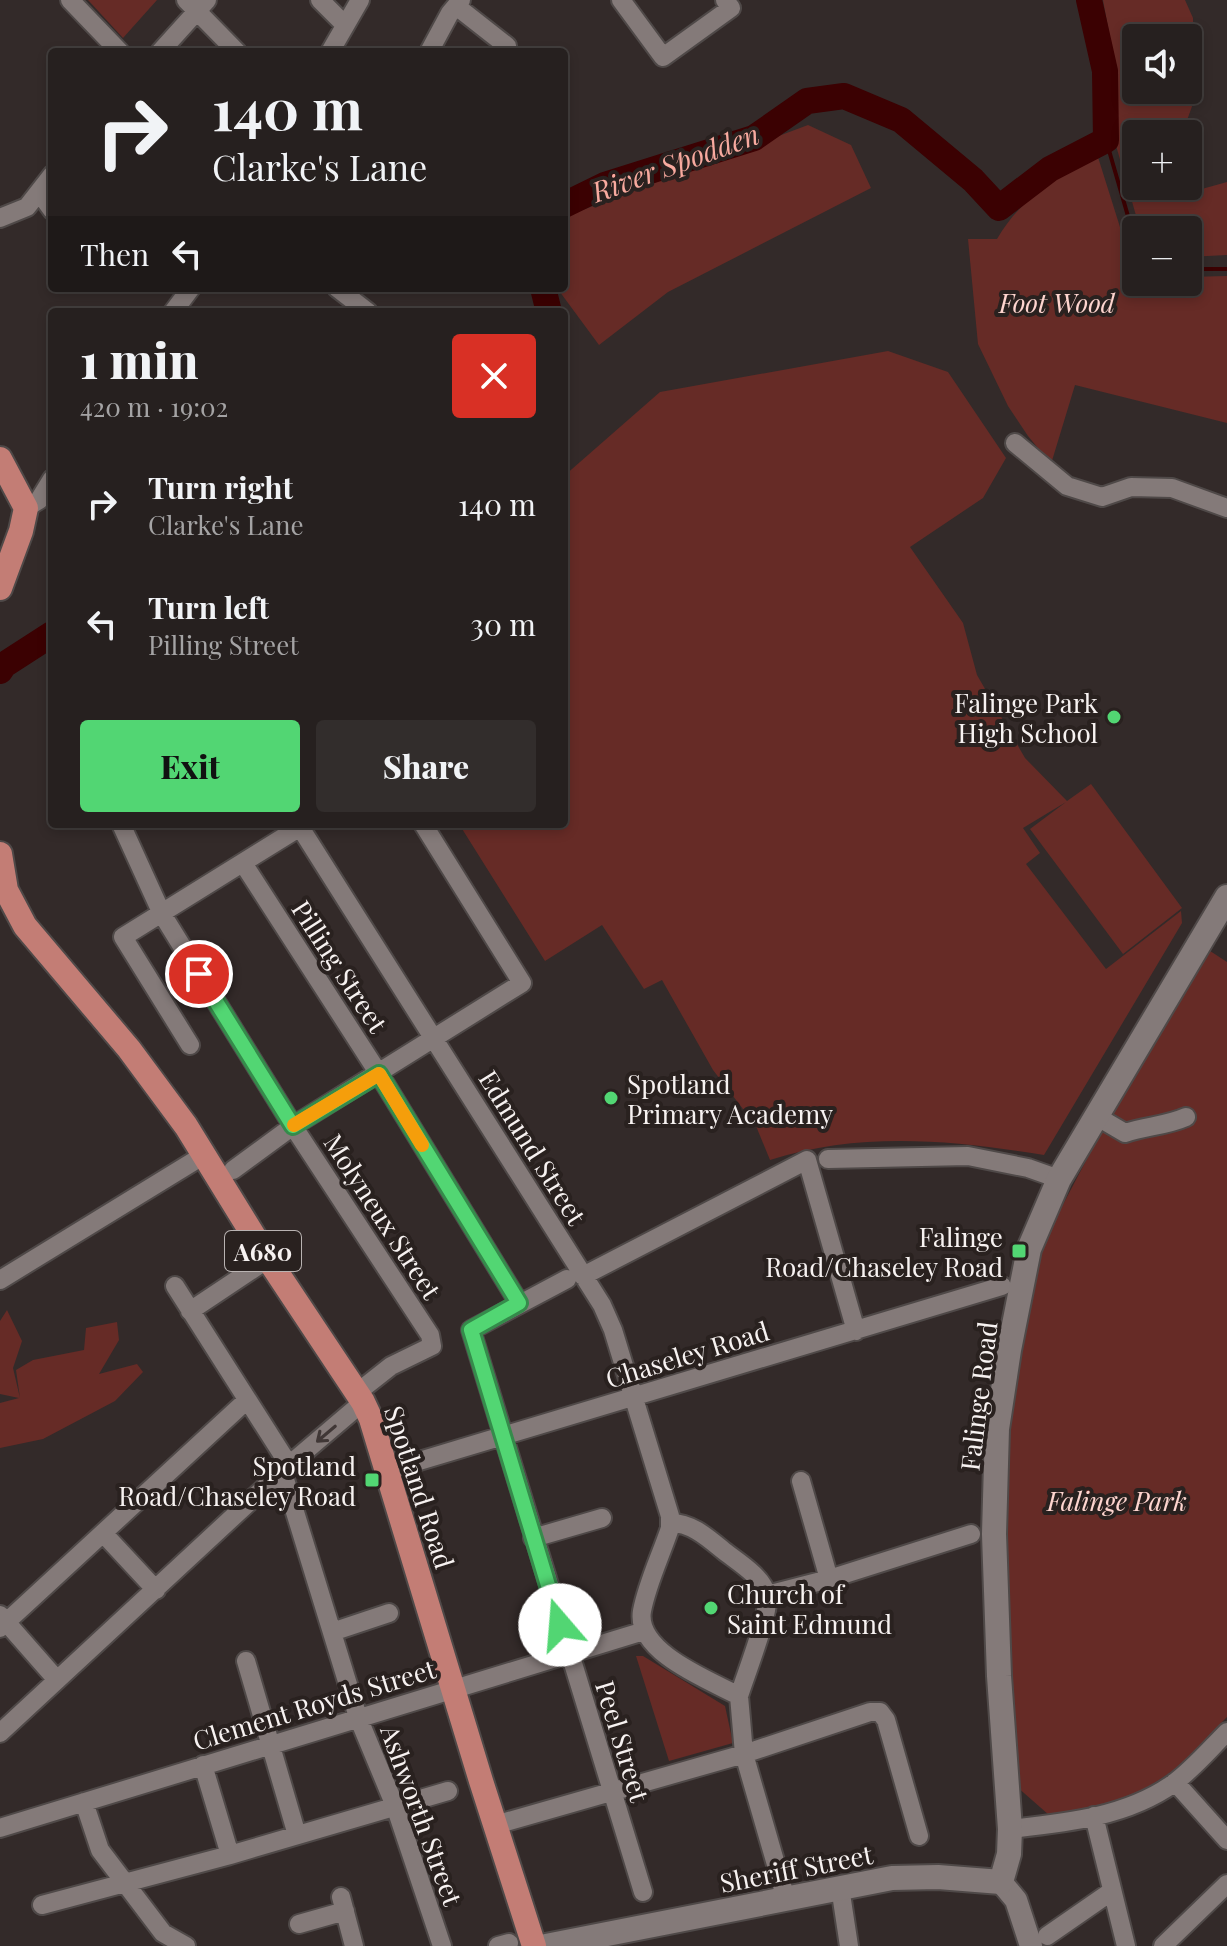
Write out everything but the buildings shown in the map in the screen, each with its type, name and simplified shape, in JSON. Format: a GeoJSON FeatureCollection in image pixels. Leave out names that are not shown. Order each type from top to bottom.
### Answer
{"type":"FeatureCollection","features":[{"type":"Feature","properties":{"kind":"main road"},"geometry":{"type":"LineString","coordinates":[[0,459],[26,508],[0,588]]}},
{"type":"Feature","properties":{"kind":"main road","name":"Spotland Road"},"geometry":{"type":"LineString","coordinates":[[0,854],[6,890],[25,926],[129,1049],[204,1155],[268,1259],[360,1397],[386,1471],[534,1946]]}},
{"type":"Feature","properties":{"kind":"main road","name":"Falinge Road"},"geometry":{"type":"LineString","coordinates":[[1001,1882],[1009,1854],[1010,1829],[999,1676],[994,1534],[998,1425],[1029,1249],[1059,1179],[1227,897]]}},
{"type":"Feature","properties":{"kind":"main road","name":"Sheriff Street"},"geometry":{"type":"LineString","coordinates":[[546,1946],[595,1939],[892,1878],[938,1877],[1001,1882]]}},
{"type":"Feature","properties":{"kind":"street"},"geometry":{"type":"LineString","coordinates":[[70,0],[116,48]]}},
{"type":"Feature","properties":{"kind":"street"},"geometry":{"type":"LineString","coordinates":[[320,0],[345,25]]}},
{"type":"Feature","properties":{"kind":"street"},"geometry":{"type":"LineString","coordinates":[[332,48],[360,0]]}},
{"type":"Feature","properties":{"kind":"street"},"geometry":{"type":"LineString","coordinates":[[621,0],[663,57],[731,8],[725,0]]}},
{"type":"Feature","properties":{"kind":"street"},"geometry":{"type":"LineString","coordinates":[[431,48],[458,2],[507,46]]}},
{"type":"Feature","properties":{"kind":"street"},"geometry":{"type":"LineString","coordinates":[[163,48],[196,4],[234,48]]}},
{"type":"Feature","properties":{"kind":"street"},"geometry":{"type":"LineString","coordinates":[[0,218],[27,207],[48,180]]}},
{"type":"Feature","properties":{"kind":"street"},"geometry":{"type":"LineString","coordinates":[[39,192],[48,204]]}},
{"type":"Feature","properties":{"kind":"street"},"geometry":{"type":"LineString","coordinates":[[342,292],[363,308]]}},
{"type":"Feature","properties":{"kind":"street"},"geometry":{"type":"LineString","coordinates":[[1015,443],[1067,486],[1102,497],[1131,487],[1172,488],[1227,508]]}},
{"type":"Feature","properties":{"kind":"street"},"geometry":{"type":"LineString","coordinates":[[26,508],[39,500],[48,485]]}},
{"type":"Feature","properties":{"kind":"street","name":"Molyneux Street"},"geometry":{"type":"LineString","coordinates":[[123,828],[162,914],[293,1126],[430,1335],[432,1346],[391,1366],[360,1397]]}},
{"type":"Feature","properties":{"kind":"street"},"geometry":{"type":"LineString","coordinates":[[190,1045],[123,937],[296,828]]}},
{"type":"Feature","properties":{"kind":"street","name":"Edmund Street"},"geometry":{"type":"LineString","coordinates":[[303,828],[434,1040],[575,1278],[602,1305],[613,1330],[671,1523]]}},
{"type":"Feature","properties":{"kind":"street"},"geometry":{"type":"LineString","coordinates":[[233,1170],[293,1126],[522,983],[425,828]]}},
{"type":"Feature","properties":{"kind":"street","name":"Pilling Street"},"geometry":{"type":"LineString","coordinates":[[243,863],[379,1074],[519,1303]]}},
{"type":"Feature","properties":{"kind":"street"},"geometry":{"type":"LineString","coordinates":[[1096,1116],[1125,1133],[1145,1126],[1173,1123],[1186,1117]]}},
{"type":"Feature","properties":{"kind":"street"},"geometry":{"type":"LineString","coordinates":[[0,1280],[204,1155]]}},
{"type":"Feature","properties":{"kind":"street"},"geometry":{"type":"LineString","coordinates":[[828,1159],[968,1156],[1028,1168],[1059,1179]]}},
{"type":"Feature","properties":{"kind":"street"},"geometry":{"type":"LineString","coordinates":[[519,1303],[575,1278],[807,1160],[856,1331]]}},
{"type":"Feature","properties":{"kind":"street"},"geometry":{"type":"LineString","coordinates":[[190,1311],[268,1259]]}},
{"type":"Feature","properties":{"kind":"street","name":"Ashworth Street"},"geometry":{"type":"LineString","coordinates":[[175,1286],[247,1400],[286,1469],[358,1717],[395,1806],[442,1946]]}},
{"type":"Feature","properties":{"kind":"street","name":"Chaseley Road"},"geometry":{"type":"LineString","coordinates":[[386,1471],[1002,1286]]}},
{"type":"Feature","properties":{"kind":"street","name":"Peel Street"},"geometry":{"type":"LineString","coordinates":[[519,1303],[471,1330],[643,1892]]}},
{"type":"Feature","properties":{"kind":"street"},"geometry":{"type":"LineString","coordinates":[[0,1733],[360,1397]]}},
{"type":"Feature","properties":{"kind":"street"},"geometry":{"type":"LineString","coordinates":[[57,1680],[2,1622],[247,1400]]}},
{"type":"Feature","properties":{"kind":"street"},"geometry":{"type":"LineString","coordinates":[[801,1481],[829,1579]]}},
{"type":"Feature","properties":{"kind":"street"},"geometry":{"type":"LineString","coordinates":[[533,1538],[602,1518]]}},
{"type":"Feature","properties":{"kind":"street"},"geometry":{"type":"LineString","coordinates":[[739,1696],[656,1648],[644,1631],[642,1610],[671,1523],[684,1524],[707,1537],[753,1574],[767,1595],[767,1610],[739,1696],[744,1754],[786,1899]]}},
{"type":"Feature","properties":{"kind":"street"},"geometry":{"type":"LineString","coordinates":[[103,1533],[156,1590]]}},
{"type":"Feature","properties":{"kind":"street"},"geometry":{"type":"LineString","coordinates":[[767,1595],[829,1579],[971,1534]]}},
{"type":"Feature","properties":{"kind":"street"},"geometry":{"type":"LineString","coordinates":[[332,1632],[389,1613]]}},
{"type":"Feature","properties":{"kind":"street","name":"Clement Royds Street"},"geometry":{"type":"LineString","coordinates":[[0,1828],[644,1631]]}},
{"type":"Feature","properties":{"kind":"street"},"geometry":{"type":"LineString","coordinates":[[246,1661],[297,1835]]}},
{"type":"Feature","properties":{"kind":"street"},"geometry":{"type":"LineString","coordinates":[[495,1825],[744,1754],[870,1712],[880,1712],[886,1720],[919,1836]]}},
{"type":"Feature","properties":{"kind":"street"},"geometry":{"type":"LineString","coordinates":[[1010,1829],[1094,1816],[1140,1804],[1175,1782],[1227,1732]]}},
{"type":"Feature","properties":{"kind":"street"},"geometry":{"type":"LineString","coordinates":[[203,1765],[230,1855]]}},
{"type":"Feature","properties":{"kind":"street"},"geometry":{"type":"LineString","coordinates":[[1175,1782],[1227,1840]]}},
{"type":"Feature","properties":{"kind":"street"},"geometry":{"type":"LineString","coordinates":[[42,1905],[230,1855],[448,1791]]}},
{"type":"Feature","properties":{"kind":"street"},"geometry":{"type":"LineString","coordinates":[[84,1802],[100,1850],[163,1933],[186,1946]]}},
{"type":"Feature","properties":{"kind":"street"},"geometry":{"type":"LineString","coordinates":[[1094,1816],[1126,1946]]}},
{"type":"Feature","properties":{"kind":"street"},"geometry":{"type":"LineString","coordinates":[[1001,1882],[1016,1900],[1039,1941],[1112,1891]]}},
{"type":"Feature","properties":{"kind":"street"},"geometry":{"type":"LineString","coordinates":[[1163,1946],[1227,1884]]}},
{"type":"Feature","properties":{"kind":"street"},"geometry":{"type":"LineString","coordinates":[[840,1887],[849,1946]]}},
{"type":"Feature","properties":{"kind":"street"},"geometry":{"type":"LineString","coordinates":[[299,1924],[343,1904],[354,1946]]}},
{"type":"Feature","properties":{"kind":"green space"},"geometry":{"type":"Polygon","coordinates":[[[88,0],[157,0],[123,38],[88,0]]]}},
{"type":"Feature","properties":{"kind":"green space"},"geometry":{"type":"Polygon","coordinates":[[[1103,0],[1185,0],[1193,24],[1122,24],[1122,104],[1193,104],[1187,120],[1122,120],[1122,166],[1115,142],[1117,76],[1103,0]]]}},
{"type":"Feature","properties":{"kind":"green space"},"geometry":{"type":"Polygon","coordinates":[[[808,125],[851,145],[871,188],[668,292],[599,345],[560,292],[568,292],[568,215],[808,125]]]}},
{"type":"Feature","properties":{"kind":"green space","name":"Foot Wood"},"geometry":{"type":"Polygon","coordinates":[[[1097,154],[1122,233],[1122,296],[1202,296],[1202,277],[1227,276],[1227,423],[1075,385],[1051,464],[1028,436],[1008,406],[978,344],[968,239],[997,239],[1017,211],[1054,181],[1097,154]]]}},
{"type":"Feature","properties":{"kind":"green space"},"geometry":{"type":"Polygon","coordinates":[[[1227,182],[1227,255],[1202,256],[1202,216],[1136,216],[1132,200],[1202,200],[1202,189],[1227,182]]]}},
{"type":"Feature","properties":{"kind":"green space"},"geometry":{"type":"Polygon","coordinates":[[[888,351],[948,372],[1006,458],[983,498],[910,547],[963,623],[977,675],[1025,758],[1067,801],[1091,784],[1182,908],[1123,954],[1030,829],[1066,802],[1023,828],[1040,853],[1026,864],[1106,969],[1181,911],[1182,923],[1044,1155],[975,1145],[906,1141],[838,1145],[770,1160],[756,1126],[713,1070],[662,980],[644,989],[602,925],[545,961],[462,828],[568,828],[568,472],[660,392],[888,351]]]}},
{"type":"Feature","properties":{"kind":"green space","name":"Falinge Park"},"geometry":{"type":"Polygon","coordinates":[[[1204,947],[1227,962],[1227,1717],[1176,1768],[1141,1791],[1096,1808],[1049,1815],[1016,1786],[1005,1516],[1007,1435],[1037,1254],[1163,1014],[1204,947]]]}},
{"type":"Feature","properties":{"kind":"green space"},"geometry":{"type":"Polygon","coordinates":[[[7,1310],[22,1341],[13,1368],[20,1398],[16,1370],[33,1360],[84,1350],[86,1328],[117,1322],[119,1340],[99,1374],[137,1364],[143,1372],[115,1401],[43,1439],[0,1448],[0,1403],[19,1398],[0,1394],[0,1321],[7,1310]]]}},
{"type":"Feature","properties":{"kind":"green space"},"geometry":{"type":"Polygon","coordinates":[[[636,1656],[643,1656],[725,1706],[733,1743],[669,1761],[636,1656]]]}},
{"type":"Feature","properties":{"kind":"waterway","name":"River Spodden"},"geometry":{"type":"LineString","coordinates":[[568,203],[605,185],[754,138],[807,101],[844,96],[901,120],[973,180],[999,208],[1050,169],[1106,140],[1105,71],[1089,0]]}},
{"type":"Feature","properties":{"kind":"waterway"},"geometry":{"type":"LineString","coordinates":[[1106,140],[1128,216]]}},
{"type":"Feature","properties":{"kind":"waterway"},"geometry":{"type":"LineString","coordinates":[[1202,269],[1227,269]]}},
{"type":"Feature","properties":{"kind":"waterway","name":"River Spodden"},"geometry":{"type":"LineString","coordinates":[[544,292],[548,308]]}},
{"type":"Feature","properties":{"kind":"waterway","name":"River Spodden"},"geometry":{"type":"LineString","coordinates":[[0,671],[4,665],[48,637]]}},
{"type":"Feature","properties":{"kind":"slow traffic"},"geometry":{"type":"LineString","coordinates":[[294,1125],[379,1074],[422,1145]]}},
{"type":"Feature","properties":{"kind":"place","name":"Falinge Park High School"},"geometry":{"type":"Point","coordinates":[1114,717]}},
{"type":"Feature","properties":{"kind":"place","name":"Spotland Primary Academy"},"geometry":{"type":"Point","coordinates":[611,1098]}},
{"type":"Feature","properties":{"kind":"place","name":"Falinge Road/Chaseley Road"},"geometry":{"type":"Point","coordinates":[1019,1251]}},
{"type":"Feature","properties":{"kind":"place","name":"Spotland Road/Chaseley Road"},"geometry":{"type":"Point","coordinates":[372,1480]}},
{"type":"Feature","properties":{"kind":"place","name":"Church of Saint Edmund"},"geometry":{"type":"Point","coordinates":[711,1608]}},
{"type":"Feature","properties":{"kind":"route"},"geometry":{"type":"LineString","coordinates":[[199,974],[293,1126],[379,1074],[519,1303],[471,1330],[560,1625]]}}]}
